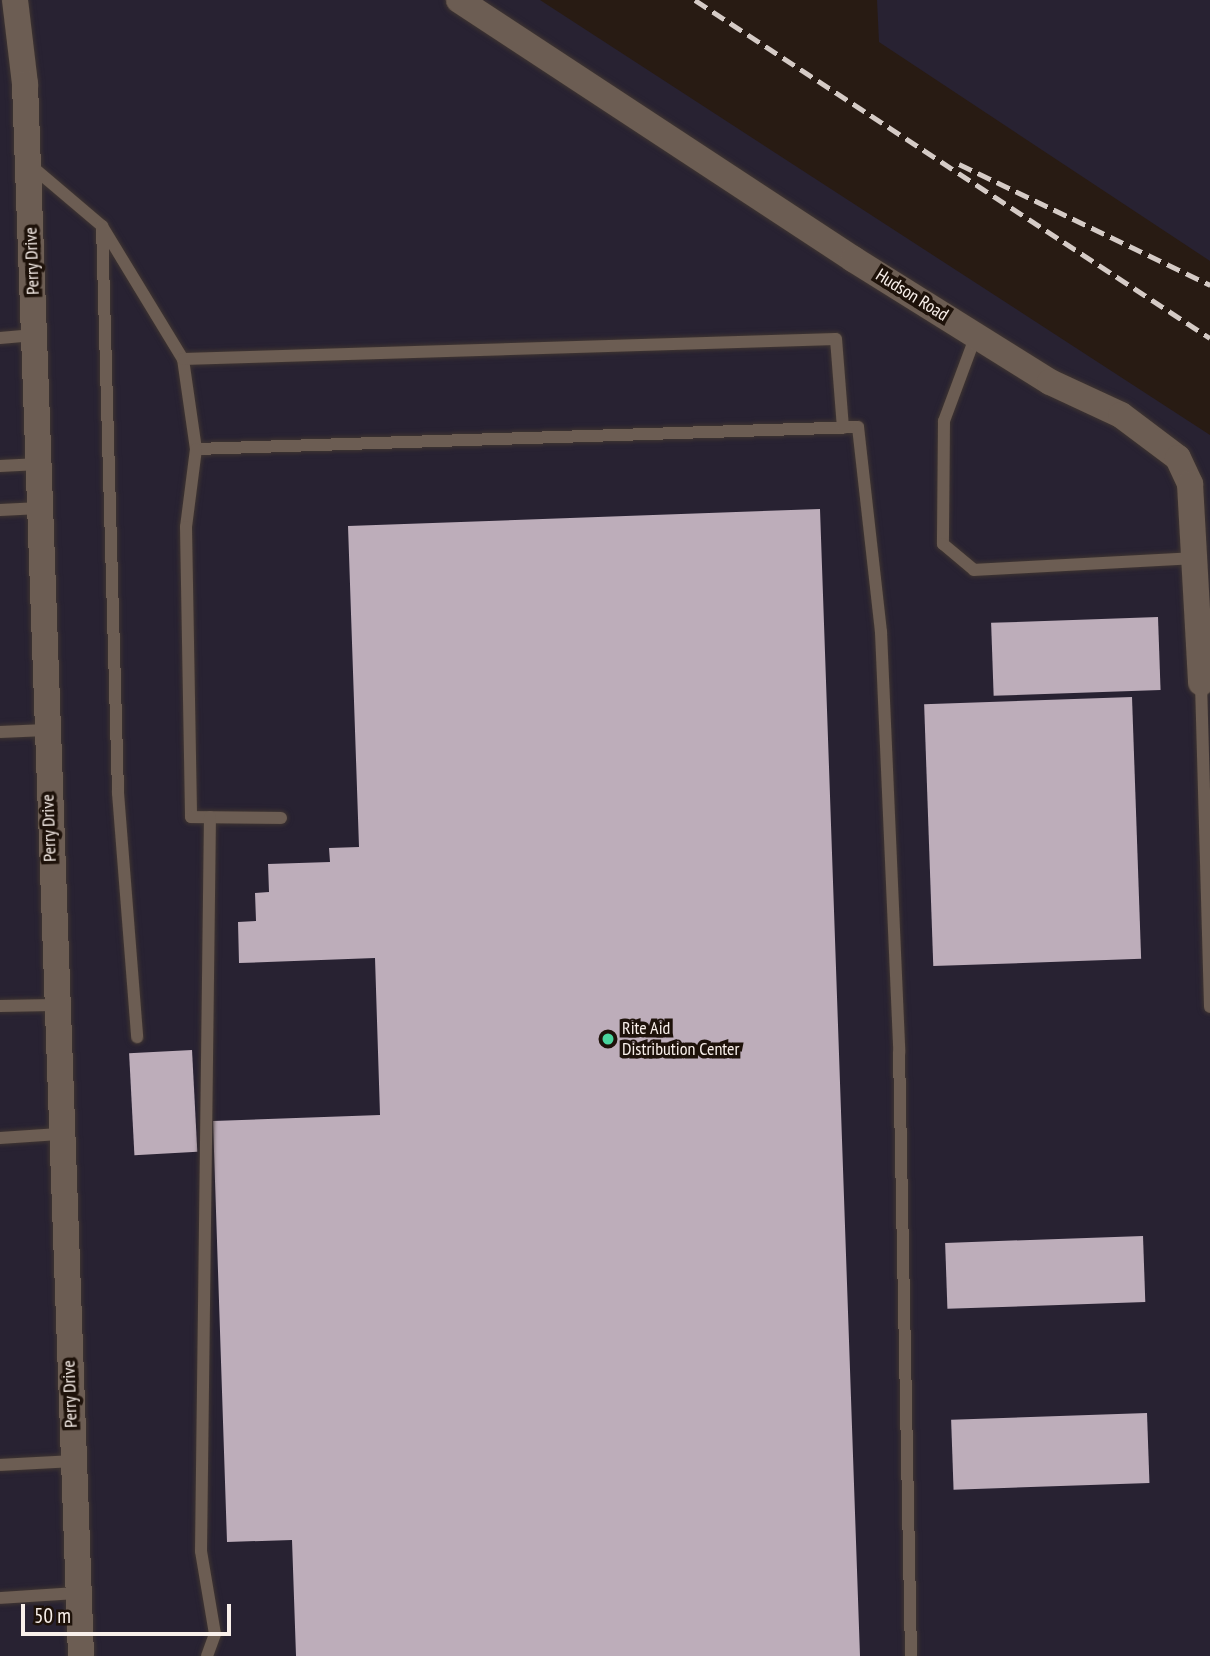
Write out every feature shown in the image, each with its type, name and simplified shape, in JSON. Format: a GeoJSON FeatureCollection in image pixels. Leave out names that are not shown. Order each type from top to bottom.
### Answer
{"type":"FeatureCollection","features":[{"type":"Feature","properties":{"kind":"street","name":"Perry Drive"},"geometry":{"type":"LineString","coordinates":[[15,0],[28,163],[54,1005],[81,1656]]}},
{"type":"Feature","properties":{"kind":"street","name":"Hudson Road"},"geometry":{"type":"LineString","coordinates":[[459,0],[1050,382],[1121,415],[1178,458],[1190,484],[1201,682]]}},
{"type":"Feature","properties":{"kind":"lane"},"geometry":{"type":"LineString","coordinates":[[28,163],[102,226],[183,359],[195,449],[186,527],[191,817],[281,818]]}},
{"type":"Feature","properties":{"kind":"lane"},"geometry":{"type":"LineString","coordinates":[[102,226],[118,793],[137,1037]]}},
{"type":"Feature","properties":{"kind":"lane"},"geometry":{"type":"LineString","coordinates":[[0,338],[34,335]]}},
{"type":"Feature","properties":{"kind":"lane"},"geometry":{"type":"LineString","coordinates":[[976,335],[944,421],[939,478],[943,544],[974,570],[1195,558]]}},
{"type":"Feature","properties":{"kind":"lane"},"geometry":{"type":"LineString","coordinates":[[183,359],[836,338],[843,428]]}},
{"type":"Feature","properties":{"kind":"lane"},"geometry":{"type":"LineString","coordinates":[[195,449],[858,427],[881,632],[900,1052],[911,1656]]}},
{"type":"Feature","properties":{"kind":"lane"},"geometry":{"type":"LineString","coordinates":[[0,466],[39,464]]}},
{"type":"Feature","properties":{"kind":"lane"},"geometry":{"type":"LineString","coordinates":[[0,510],[40,508]]}},
{"type":"Feature","properties":{"kind":"lane"},"geometry":{"type":"LineString","coordinates":[[1201,682],[1210,1007]]}},
{"type":"Feature","properties":{"kind":"lane"},"geometry":{"type":"LineString","coordinates":[[0,732],[46,730]]}},
{"type":"Feature","properties":{"kind":"lane"},"geometry":{"type":"LineString","coordinates":[[207,1656],[215,1634],[201,1551],[210,817]]}},
{"type":"Feature","properties":{"kind":"lane"},"geometry":{"type":"LineString","coordinates":[[0,1006],[54,1005]]}},
{"type":"Feature","properties":{"kind":"lane"},"geometry":{"type":"LineString","coordinates":[[0,1138],[59,1134]]}},
{"type":"Feature","properties":{"kind":"lane"},"geometry":{"type":"LineString","coordinates":[[0,1465],[73,1461]]}},
{"type":"Feature","properties":{"kind":"lane"},"geometry":{"type":"LineString","coordinates":[[0,1598],[78,1592]]}},
{"type":"Feature","properties":{"kind":"shaded area"},"geometry":{"type":"Polygon","coordinates":[[[0,0],[540,0],[1210,435],[1210,1656],[0,1656],[0,0]]]}},
{"type":"Feature","properties":{"kind":"shaded area"},"geometry":{"type":"Polygon","coordinates":[[[877,0],[1210,0],[1210,261],[879,42],[877,0]]]}},
{"type":"Feature","properties":{"kind":"building","name":"Rite Aid Distribution Center"},"geometry":{"type":"Polygon","coordinates":[[[820,509],[860,1656],[296,1656],[292,1540],[227,1542],[213,1121],[380,1115],[375,958],[239,963],[238,922],[256,921],[255,893],[269,892],[268,864],[330,862],[329,848],[359,847],[348,526],[820,509]]]}},
{"type":"Feature","properties":{"kind":"building"},"geometry":{"type":"Polygon","coordinates":[[[1158,617],[1161,690],[994,696],[991,623],[1158,617]]]}},
{"type":"Feature","properties":{"kind":"building"},"geometry":{"type":"Polygon","coordinates":[[[1132,697],[1141,959],[933,966],[924,704],[1132,697]]]}},
{"type":"Feature","properties":{"kind":"building"},"geometry":{"type":"Polygon","coordinates":[[[192,1050],[197,1152],[134,1155],[129,1053],[192,1050]]]}},
{"type":"Feature","properties":{"kind":"building"},"geometry":{"type":"Polygon","coordinates":[[[1143,1236],[1145,1302],[947,1309],[945,1243],[1143,1236]]]}},
{"type":"Feature","properties":{"kind":"building"},"geometry":{"type":"Polygon","coordinates":[[[1147,1413],[1149,1483],[954,1490],[951,1420],[1147,1413]]]}},
{"type":"Feature","properties":{"kind":"railway"},"geometry":{"type":"LineString","coordinates":[[695,0],[1210,338]]}},
{"type":"Feature","properties":{"kind":"railway"},"geometry":{"type":"LineString","coordinates":[[959,164],[1210,285]]}},
{"type":"Feature","properties":{"kind":"place","name":"Rite Aid Distribution Center"},"geometry":{"type":"Point","coordinates":[608,1039]}}]}
